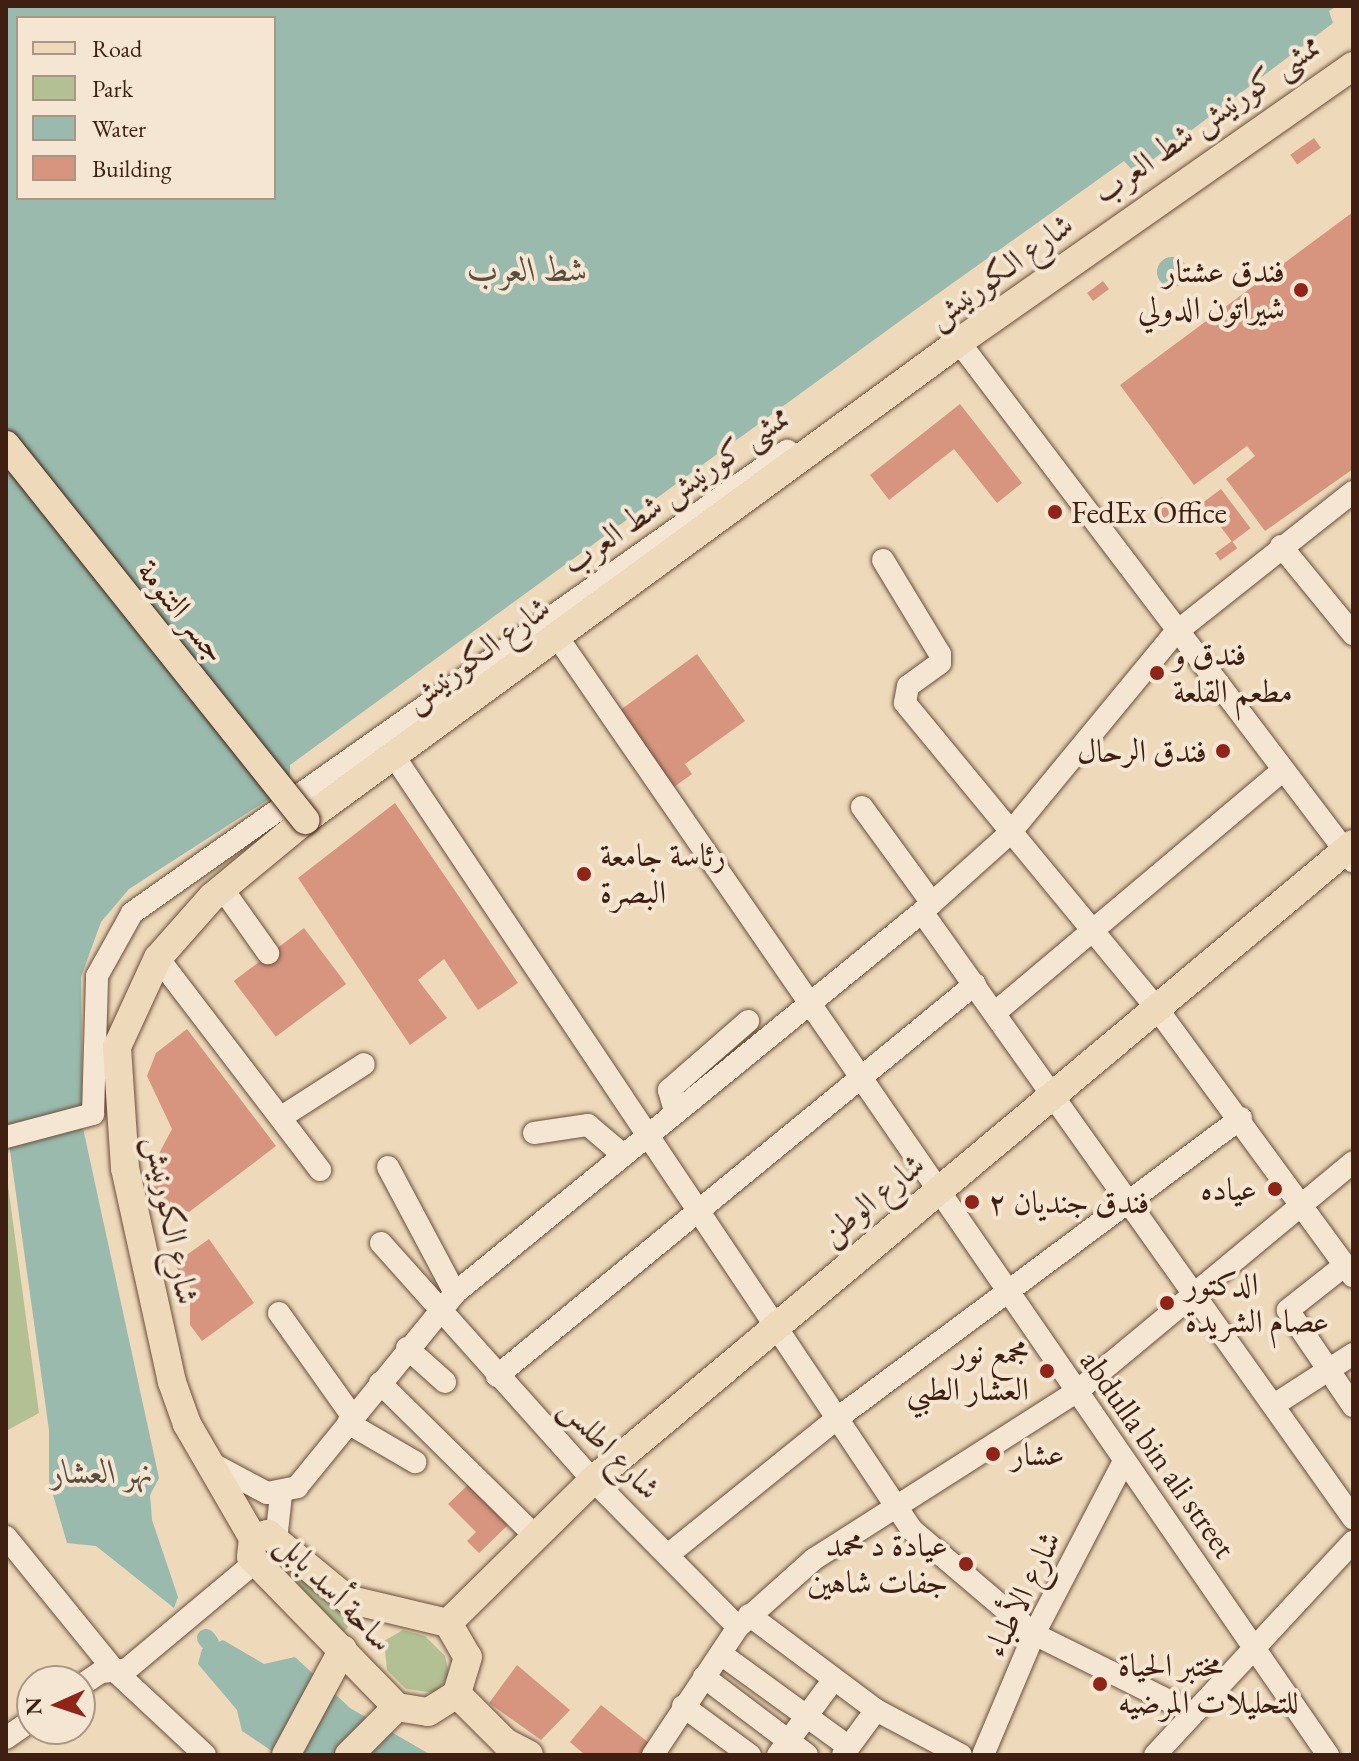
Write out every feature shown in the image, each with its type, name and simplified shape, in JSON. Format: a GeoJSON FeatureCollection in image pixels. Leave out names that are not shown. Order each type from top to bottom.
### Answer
{"type":"FeatureCollection","features":[{"type":"Feature","properties":{"kind":"main road","name":"شارع الكورنيش"},"geometry":{"type":"LineString","coordinates":[[261,1546],[207,1461],[172,1382],[119,1128],[117,1047],[158,958],[222,888],[305,820],[959,342],[1353,66]]}},
{"type":"Feature","properties":{"kind":"main road","name":"جسر التنومة"},"geometry":{"type":"LineString","coordinates":[[6,445],[305,820]]}},
{"type":"Feature","properties":{"kind":"main road","name":"شارع الوطن"},"geometry":{"type":"LineString","coordinates":[[448,1623],[593,1480],[773,1325],[937,1189],[1058,1095],[1350,852]]}},
{"type":"Feature","properties":{"kind":"main road","name":"ساحة أسد بابل"},"geometry":{"type":"LineString","coordinates":[[261,1546],[362,1606],[424,1612],[448,1623],[468,1657],[457,1694]]}},
{"type":"Feature","properties":{"kind":"main road","name":"ساحة أسد بابل"},"geometry":{"type":"LineString","coordinates":[[261,1546],[343,1649],[388,1713]]}},
{"type":"Feature","properties":{"kind":"main road"},"geometry":{"type":"LineString","coordinates":[[286,1755],[343,1649]]}},
{"type":"Feature","properties":{"kind":"main road"},"geometry":{"type":"LineString","coordinates":[[349,1755],[388,1713],[428,1712],[457,1694],[495,1734],[529,1755]]}},
{"type":"Feature","properties":{"kind":"street","name":"ممشى كورنيش شط العرب"},"geometry":{"type":"LineString","coordinates":[[6,1137],[93,1114],[97,976],[132,913],[259,817],[1353,55]]}},
{"type":"Feature","properties":{"kind":"street"},"geometry":{"type":"LineString","coordinates":[[959,342],[1281,772],[1350,852]]}},
{"type":"Feature","properties":{"kind":"street"},"geometry":{"type":"LineString","coordinates":[[96,1679],[126,1670],[261,1546],[281,1495],[297,1487],[448,1301],[646,1134],[927,908],[1010,833],[1175,633],[1353,492]]}},
{"type":"Feature","properties":{"kind":"street"},"geometry":{"type":"LineString","coordinates":[[1281,546],[1353,634]]}},
{"type":"Feature","properties":{"kind":"street"},"geometry":{"type":"LineString","coordinates":[[883,560],[940,654],[940,663],[908,686],[905,703],[1158,1010],[1241,1118],[1349,1271],[1288,1310],[1353,1406]]}},
{"type":"Feature","properties":{"kind":"street","name":"abdulla bin ali street"},"geometry":{"type":"LineString","coordinates":[[558,638],[806,1005],[862,1080],[1123,1463],[1328,1755]]}},
{"type":"Feature","properties":{"kind":"street"},"geometry":{"type":"LineString","coordinates":[[394,756],[699,1210],[835,1420],[894,1503],[956,1573],[1034,1634],[1193,1713]]}},
{"type":"Feature","properties":{"kind":"street"},"geometry":{"type":"LineString","coordinates":[[997,1011],[1281,772]]}},
{"type":"Feature","properties":{"kind":"street"},"geometry":{"type":"LineString","coordinates":[[862,807],[975,984],[1058,1095],[1353,1518]]}},
{"type":"Feature","properties":{"kind":"street"},"geometry":{"type":"LineString","coordinates":[[222,888],[268,953]]}},
{"type":"Feature","properties":{"kind":"street"},"geometry":{"type":"LineString","coordinates":[[158,958],[283,1116],[320,1170]]}},
{"type":"Feature","properties":{"kind":"street"},"geometry":{"type":"LineString","coordinates":[[497,1376],[862,1080],[975,984]]}},
{"type":"Feature","properties":{"kind":"street"},"geometry":{"type":"LineString","coordinates":[[675,1111],[669,1090],[748,1021]]}},
{"type":"Feature","properties":{"kind":"street"},"geometry":{"type":"LineString","coordinates":[[283,1116],[364,1064]]}},
{"type":"Feature","properties":{"kind":"street"},"geometry":{"type":"LineString","coordinates":[[669,1554],[835,1420],[1134,1204],[1241,1118]]}},
{"type":"Feature","properties":{"kind":"street"},"geometry":{"type":"LineString","coordinates":[[534,1133],[588,1125],[622,1154]]}},
{"type":"Feature","properties":{"kind":"street"},"geometry":{"type":"LineString","coordinates":[[653,1755],[683,1706],[744,1621],[894,1503],[1075,1393],[1353,1162]]}},
{"type":"Feature","properties":{"kind":"street"},"geometry":{"type":"LineString","coordinates":[[388,1167],[448,1301]]}},
{"type":"Feature","properties":{"kind":"street"},"geometry":{"type":"LineString","coordinates":[[381,1243],[448,1301]]}},
{"type":"Feature","properties":{"kind":"street","name":"شارع اطلس"},"geometry":{"type":"LineString","coordinates":[[448,1301],[497,1376],[593,1480],[744,1621],[876,1710],[961,1755]]}},
{"type":"Feature","properties":{"kind":"street"},"geometry":{"type":"LineString","coordinates":[[279,1313],[350,1420],[415,1462]]}},
{"type":"Feature","properties":{"kind":"street"},"geometry":{"type":"LineString","coordinates":[[407,1348],[445,1382]]}},
{"type":"Feature","properties":{"kind":"street"},"geometry":{"type":"LineString","coordinates":[[1274,1405],[1353,1354]]}},
{"type":"Feature","properties":{"kind":"street"},"geometry":{"type":"LineString","coordinates":[[380,1383],[537,1538]]}},
{"type":"Feature","properties":{"kind":"street"},"geometry":{"type":"LineString","coordinates":[[207,1461],[281,1495]]}},
{"type":"Feature","properties":{"kind":"street","name":"شارع الأطباء"},"geometry":{"type":"LineString","coordinates":[[983,1755],[1034,1634],[1123,1463]]}},
{"type":"Feature","properties":{"kind":"street"},"geometry":{"type":"LineString","coordinates":[[6,1537],[115,1671],[205,1755]]}},
{"type":"Feature","properties":{"kind":"street"},"geometry":{"type":"LineString","coordinates":[[1155,1755],[1353,1542]]}},
{"type":"Feature","properties":{"kind":"street"},"geometry":{"type":"LineString","coordinates":[[721,1654],[806,1716],[846,1751],[876,1710]]}},
{"type":"Feature","properties":{"kind":"street"},"geometry":{"type":"LineString","coordinates":[[704,1677],[783,1748],[807,1755]]}},
{"type":"Feature","properties":{"kind":"street"},"geometry":{"type":"LineString","coordinates":[[783,1748],[834,1679]]}},
{"type":"Feature","properties":{"kind":"street"},"geometry":{"type":"LineString","coordinates":[[683,1706],[750,1755]]}},
{"type":"Feature","properties":{"kind":"street"},"geometry":{"type":"LineString","coordinates":[[6,1739],[15,1755]]}},
{"type":"Feature","properties":{"kind":"green space"},"geometry":{"type":"Polygon","coordinates":[[[6,1171],[39,1413],[6,1431],[6,1171]]]}},
{"type":"Feature","properties":{"kind":"green space"},"geometry":{"type":"Polygon","coordinates":[[[272,1553],[354,1620],[342,1634],[267,1558],[272,1553]]]}},
{"type":"Feature","properties":{"kind":"green space"},"geometry":{"type":"Polygon","coordinates":[[[403,1630],[425,1636],[445,1656],[449,1675],[436,1693],[406,1689],[387,1670],[384,1641],[403,1630]]]}},
{"type":"Feature","properties":{"kind":"water","name":"شط العرب"},"geometry":{"type":"Polygon","coordinates":[[[6,6],[1337,6],[1329,11],[1333,23],[1135,173],[1124,161],[290,765],[290,781],[269,799],[129,889],[101,922],[81,977],[83,1128],[159,1478],[150,1495],[152,1520],[178,1597],[174,1608],[96,1546],[67,1543],[49,1481],[49,1430],[6,1122],[6,6]]]}},
{"type":"Feature","properties":{"kind":"water"},"geometry":{"type":"Polygon","coordinates":[[[1172,257],[1183,261],[1187,272],[1183,283],[1172,287],[1161,283],[1157,272],[1161,261],[1172,257]]]}},
{"type":"Feature","properties":{"kind":"water"},"geometry":{"type":"Polygon","coordinates":[[[223,1640],[264,1664],[295,1657],[350,1708],[431,1755],[278,1755],[242,1731],[237,1710],[198,1664],[202,1649],[223,1640]]]}},
{"type":"Feature","properties":{"kind":"building"},"geometry":{"type":"Polygon","coordinates":[[[1314,138],[1321,148],[1297,164],[1290,155],[1314,138]]]}},
{"type":"Feature","properties":{"kind":"building","name":"فندق عشتار شيراتون الدولي"},"geometry":{"type":"Polygon","coordinates":[[[1353,212],[1353,469],[1265,531],[1226,479],[1255,456],[1247,446],[1194,485],[1120,385],[1353,212]]]}},
{"type":"Feature","properties":{"kind":"building"},"geometry":{"type":"Polygon","coordinates":[[[1103,281],[1109,289],[1093,301],[1087,293],[1103,281]]]}},
{"type":"Feature","properties":{"kind":"building"},"geometry":{"type":"Polygon","coordinates":[[[960,404],[1022,483],[997,503],[954,449],[889,500],[870,475],[960,404]]]}},
{"type":"Feature","properties":{"kind":"building"},"geometry":{"type":"Polygon","coordinates":[[[1221,489],[1250,528],[1232,542],[1203,503],[1221,489]]]}},
{"type":"Feature","properties":{"kind":"building"},"geometry":{"type":"Polygon","coordinates":[[[1162,497],[1173,511],[1163,519],[1152,505],[1162,497]]]}},
{"type":"Feature","properties":{"kind":"building"},"geometry":{"type":"Polygon","coordinates":[[[1232,541],[1237,548],[1220,561],[1215,553],[1232,541]]]}},
{"type":"Feature","properties":{"kind":"building"},"geometry":{"type":"Polygon","coordinates":[[[697,654],[745,721],[685,764],[692,774],[674,787],[619,711],[697,654]]]}},
{"type":"Feature","properties":{"kind":"building"},"geometry":{"type":"Polygon","coordinates":[[[395,803],[518,983],[478,1010],[444,959],[418,980],[447,1018],[410,1045],[298,878],[395,803]]]}},
{"type":"Feature","properties":{"kind":"building"},"geometry":{"type":"Polygon","coordinates":[[[304,928],[346,984],[276,1037],[234,981],[304,928]]]}},
{"type":"Feature","properties":{"kind":"building"},"geometry":{"type":"Polygon","coordinates":[[[187,1029],[276,1146],[189,1212],[165,1204],[153,1186],[154,1163],[172,1129],[147,1076],[156,1053],[187,1029]]]}},
{"type":"Feature","properties":{"kind":"building"},"geometry":{"type":"Polygon","coordinates":[[[209,1239],[254,1303],[202,1341],[190,1325],[190,1287],[174,1264],[209,1239]]]}},
{"type":"Feature","properties":{"kind":"building"},"geometry":{"type":"Polygon","coordinates":[[[471,1482],[510,1523],[479,1553],[467,1541],[476,1532],[448,1504],[471,1482]]]}},
{"type":"Feature","properties":{"kind":"building"},"geometry":{"type":"Polygon","coordinates":[[[517,1665],[570,1710],[541,1740],[489,1703],[517,1665]]]}},
{"type":"Feature","properties":{"kind":"building"},"geometry":{"type":"Polygon","coordinates":[[[601,1705],[649,1743],[640,1755],[585,1755],[570,1742],[601,1705]]]}},
{"type":"Feature","properties":{"kind":"waterway"},"geometry":{"type":"LineString","coordinates":[[206,1638],[210,1643]]}},
{"type":"Feature","properties":{"kind":"place","name":"فندق عشتار شيراتون الدولي"},"geometry":{"type":"Point","coordinates":[1301,290]}},
{"type":"Feature","properties":{"kind":"place","name":"FedEx Office"},"geometry":{"type":"Point","coordinates":[1055,512]}},
{"type":"Feature","properties":{"kind":"place","name":"فندق و مطعم القلعة"},"geometry":{"type":"Point","coordinates":[1157,673]}},
{"type":"Feature","properties":{"kind":"place","name":"فندق الرحال"},"geometry":{"type":"Point","coordinates":[1223,751]}},
{"type":"Feature","properties":{"kind":"place","name":"رئاسة جامعة البصرة"},"geometry":{"type":"Point","coordinates":[584,874]}},
{"type":"Feature","properties":{"kind":"place","name":"عياده"},"geometry":{"type":"Point","coordinates":[1275,1189]}},
{"type":"Feature","properties":{"kind":"place","name":"فندق جنديان ٢"},"geometry":{"type":"Point","coordinates":[972,1202]}},
{"type":"Feature","properties":{"kind":"place","name":"الدكتور عصام الشريدة"},"geometry":{"type":"Point","coordinates":[1167,1303]}},
{"type":"Feature","properties":{"kind":"place","name":"مجمع نور العشار الطبي"},"geometry":{"type":"Point","coordinates":[1047,1371]}},
{"type":"Feature","properties":{"kind":"place","name":"عشار"},"geometry":{"type":"Point","coordinates":[993,1454]}},
{"type":"Feature","properties":{"kind":"place","name":"عيادة د محمد جفات شاهين"},"geometry":{"type":"Point","coordinates":[966,1564]}},
{"type":"Feature","properties":{"kind":"place","name":"مختبر الحياة للتحليلات المرضيه"},"geometry":{"type":"Point","coordinates":[1100,1684]}},
{"type":"Feature","properties":{"kind":"water label","name":"نهر العشار"},"geometry":{"type":"Point","coordinates":[102,1472]}}]}
